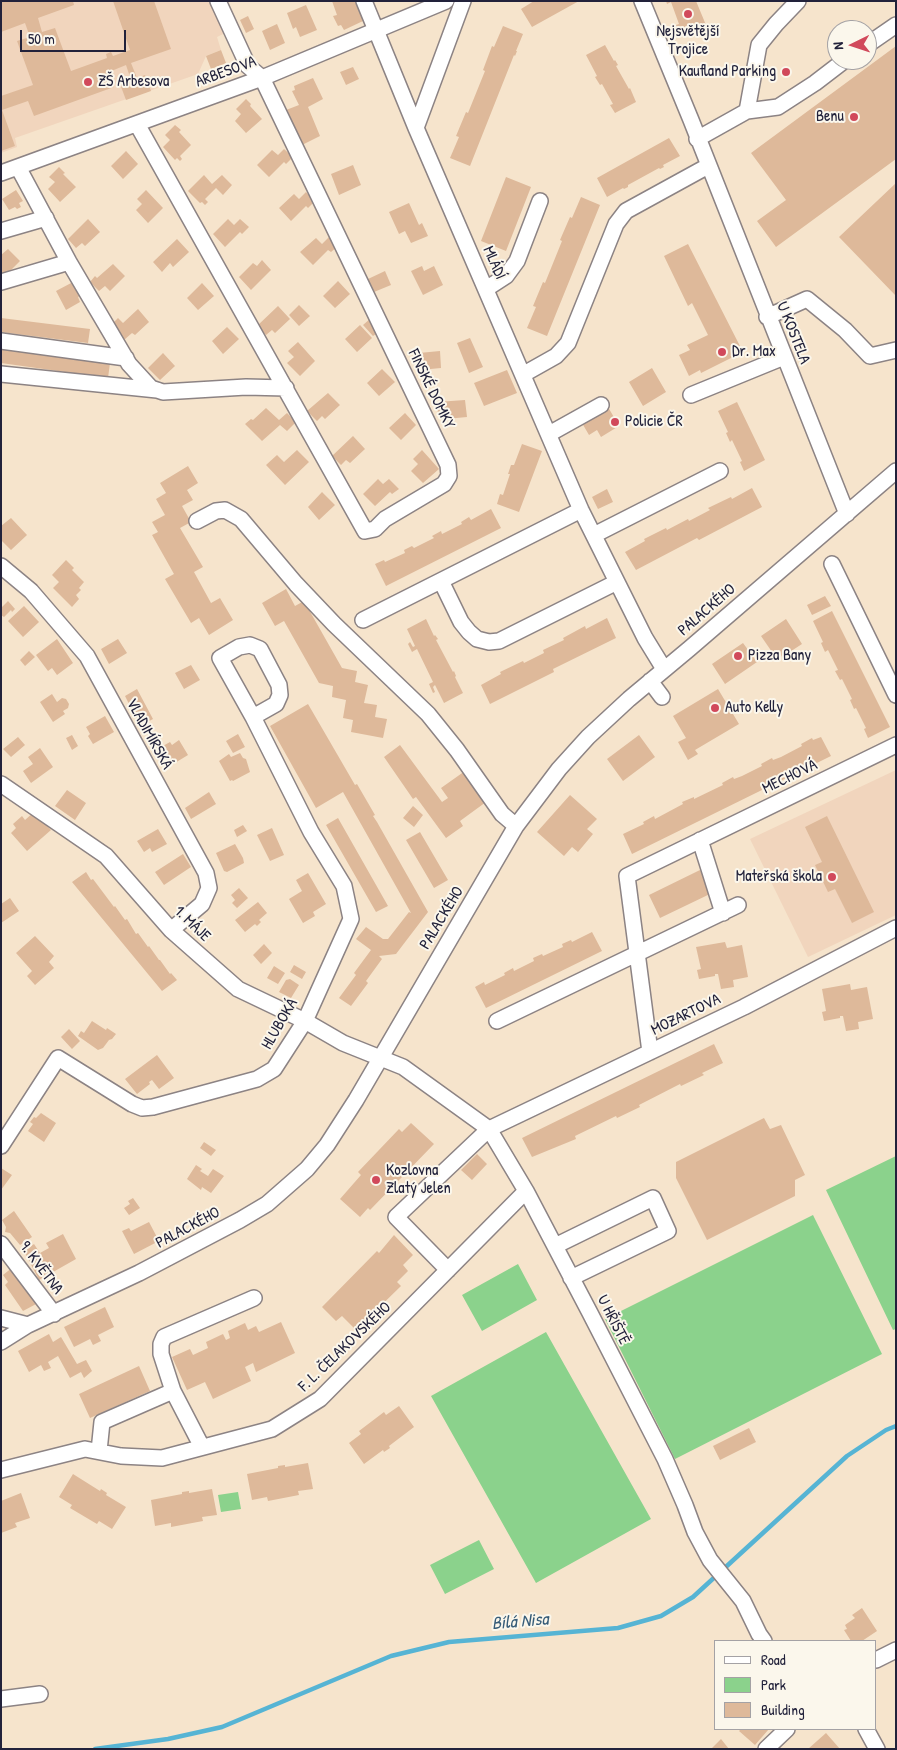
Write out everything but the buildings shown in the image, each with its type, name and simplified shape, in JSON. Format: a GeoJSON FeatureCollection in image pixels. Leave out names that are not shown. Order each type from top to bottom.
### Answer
{"type":"FeatureCollection","features":[{"type":"Feature","properties":{"kind":"street"},"geometry":{"type":"LineString","coordinates":[[218,1],[248,66],[262,78]]}},
{"type":"Feature","properties":{"kind":"street"},"geometry":{"type":"LineString","coordinates":[[364,1],[376,30]]}},
{"type":"Feature","properties":{"kind":"street","name":"ARBESOVA"},"geometry":{"type":"LineString","coordinates":[[1,173],[262,78],[446,1]]}},
{"type":"Feature","properties":{"kind":"street"},"geometry":{"type":"LineString","coordinates":[[416,128],[463,1]]}},
{"type":"Feature","properties":{"kind":"street","name":"U KOSTELA"},"geometry":{"type":"LineString","coordinates":[[642,1],[846,514]]}},
{"type":"Feature","properties":{"kind":"street"},"geometry":{"type":"LineString","coordinates":[[747,110],[759,45],[798,1]]}},
{"type":"Feature","properties":{"kind":"street"},"geometry":{"type":"LineString","coordinates":[[877,37],[896,25]]}},
{"type":"Feature","properties":{"kind":"street","name":"MLÁDÍ"},"geometry":{"type":"LineString","coordinates":[[376,30],[416,128],[524,374],[581,510],[645,638],[664,669]]}},
{"type":"Feature","properties":{"kind":"street"},"geometry":{"type":"LineString","coordinates":[[697,139],[747,110],[778,107],[832,70]]}},
{"type":"Feature","properties":{"kind":"street","name":"FINSKÉ DOMKY"},"geometry":{"type":"LineString","coordinates":[[137,124],[365,531],[375,529],[385,519],[430,494],[447,480],[450,472],[262,78]]}},
{"type":"Feature","properties":{"kind":"street"},"geometry":{"type":"LineString","coordinates":[[524,374],[556,356],[568,343],[616,224],[626,210],[708,166]]}},
{"type":"Feature","properties":{"kind":"street"},"geometry":{"type":"LineString","coordinates":[[18,167],[126,358],[140,377],[151,388],[157,390]]}},
{"type":"Feature","properties":{"kind":"street"},"geometry":{"type":"LineString","coordinates":[[486,289],[506,276],[517,261],[540,201]]}},
{"type":"Feature","properties":{"kind":"street"},"geometry":{"type":"LineString","coordinates":[[1,231],[46,218]]}},
{"type":"Feature","properties":{"kind":"street"},"geometry":{"type":"LineString","coordinates":[[1,282],[70,262]]}},
{"type":"Feature","properties":{"kind":"street"},"geometry":{"type":"LineString","coordinates":[[768,317],[807,299],[845,330],[870,356],[896,350]]}},
{"type":"Feature","properties":{"kind":"street"},"geometry":{"type":"LineString","coordinates":[[1,341],[126,358]]}},
{"type":"Feature","properties":{"kind":"street"},"geometry":{"type":"LineString","coordinates":[[691,395],[784,357]]}},
{"type":"Feature","properties":{"kind":"street"},"geometry":{"type":"LineString","coordinates":[[1,374],[176,391],[246,387],[286,388]]}},
{"type":"Feature","properties":{"kind":"street"},"geometry":{"type":"LineString","coordinates":[[549,434],[601,405]]}},
{"type":"Feature","properties":{"kind":"street"},"geometry":{"type":"LineString","coordinates":[[594,535],[720,471]]}},
{"type":"Feature","properties":{"kind":"street","name":"PALACKÉHO"},"geometry":{"type":"LineString","coordinates":[[1,1342],[28,1325],[138,1274],[240,1220],[267,1204],[307,1169],[327,1145],[356,1100],[516,826],[559,769],[588,737],[628,699],[896,471]]}},
{"type":"Feature","properties":{"kind":"street"},"geometry":{"type":"LineString","coordinates":[[197,520],[216,511],[225,510],[241,518],[296,584],[334,624],[428,714],[457,750],[502,814],[516,826]]}},
{"type":"Feature","properties":{"kind":"street"},"geometry":{"type":"LineString","coordinates":[[363,620],[581,510]]}},
{"type":"Feature","properties":{"kind":"street"},"geometry":{"type":"LineString","coordinates":[[832,564],[896,695]]}},
{"type":"Feature","properties":{"kind":"street","name":"VLADIMÍRSKÁ"},"geometry":{"type":"LineString","coordinates":[[1,566],[31,591],[87,656],[206,873],[208,888],[202,904],[171,930]]}},
{"type":"Feature","properties":{"kind":"street"},"geometry":{"type":"LineString","coordinates":[[441,581],[461,622],[468,632],[477,639],[489,642],[499,641],[617,582]]}},
{"type":"Feature","properties":{"kind":"street","name":"HLUBOKÁ"},"geometry":{"type":"LineString","coordinates":[[1,1146],[58,1058],[132,1104],[142,1108],[153,1107],[257,1079],[274,1069],[305,1021],[351,919],[344,886],[311,832],[253,717],[220,658],[239,647],[250,645],[260,649],[279,685],[280,694],[276,704],[253,717]]}},
{"type":"Feature","properties":{"kind":"street"},"geometry":{"type":"LineString","coordinates":[[650,681],[662,697]]}},
{"type":"Feature","properties":{"kind":"street","name":"MECHOVÁ"},"geometry":{"type":"LineString","coordinates":[[650,1052],[627,876],[896,744]]}},
{"type":"Feature","properties":{"kind":"street","name":"1. MÁJE"},"geometry":{"type":"LineString","coordinates":[[1,784],[106,856],[171,930],[238,989],[305,1021],[343,1043],[380,1058]]}},
{"type":"Feature","properties":{"kind":"street"},"geometry":{"type":"LineString","coordinates":[[700,840],[723,913]]}},
{"type":"Feature","properties":{"kind":"street"},"geometry":{"type":"LineString","coordinates":[[497,1021],[738,905]]}},
{"type":"Feature","properties":{"kind":"street","name":"MOZARTOVA"},"geometry":{"type":"LineString","coordinates":[[448,1270],[396,1217],[489,1129],[744,1007],[896,928]]}},
{"type":"Feature","properties":{"kind":"street","name":"U HŘIŠTĚ"},"geometry":{"type":"LineString","coordinates":[[380,1058],[403,1067],[489,1129],[526,1191],[665,1459],[695,1532],[710,1560],[743,1601],[763,1640]]}},
{"type":"Feature","properties":{"kind":"street","name":"F. L. ČELAKOVSKÉHO"},"geometry":{"type":"LineString","coordinates":[[1,1470],[85,1448],[121,1456],[162,1458],[272,1429],[320,1400],[526,1191]]}},
{"type":"Feature","properties":{"kind":"street"},"geometry":{"type":"LineString","coordinates":[[555,1246],[653,1198],[668,1231],[571,1278]]}},
{"type":"Feature","properties":{"kind":"street","name":"9. KVĚTNA"},"geometry":{"type":"LineString","coordinates":[[1,1244],[54,1314]]}},
{"type":"Feature","properties":{"kind":"street"},"geometry":{"type":"LineString","coordinates":[[202,1447],[173,1391],[161,1354],[161,1344],[164,1337],[254,1298]]}},
{"type":"Feature","properties":{"kind":"street"},"geometry":{"type":"LineString","coordinates":[[1,1318],[28,1325]]}},
{"type":"Feature","properties":{"kind":"street"},"geometry":{"type":"LineString","coordinates":[[99,1452],[102,1422],[173,1391]]}},
{"type":"Feature","properties":{"kind":"street"},"geometry":{"type":"LineString","coordinates":[[877,1660],[896,1650]]}},
{"type":"Feature","properties":{"kind":"street"},"geometry":{"type":"LineString","coordinates":[[1,1699],[40,1694]]}},
{"type":"Feature","properties":{"kind":"street"},"geometry":{"type":"LineString","coordinates":[[766,1749],[786,1730]]}},
{"type":"Feature","properties":{"kind":"street"},"geometry":{"type":"LineString","coordinates":[[867,1730],[877,1749]]}},
{"type":"Feature","properties":{"kind":"shaded area","name":"ZŠ Arbesova"},"geometry":{"type":"Polygon","coordinates":[[[1,1],[210,1],[225,33],[217,37],[221,50],[206,56],[198,74],[15,138],[17,147],[1,153],[1,1]]]}},
{"type":"Feature","properties":{"kind":"shaded area","name":"Mateřská škola"},"geometry":{"type":"Polygon","coordinates":[[[896,770],[896,915],[808,957],[750,839],[896,770]]]}},
{"type":"Feature","properties":{"kind":"green space"},"geometry":{"type":"Polygon","coordinates":[[[896,1156],[896,1329],[893,1330],[826,1190],[896,1156]]]}},
{"type":"Feature","properties":{"kind":"green space"},"geometry":{"type":"Polygon","coordinates":[[[813,1215],[882,1354],[675,1459],[605,1319],[813,1215]]]}},
{"type":"Feature","properties":{"kind":"green space"},"geometry":{"type":"Polygon","coordinates":[[[518,1264],[537,1300],[482,1331],[462,1295],[518,1264]]]}},
{"type":"Feature","properties":{"kind":"green space"},"geometry":{"type":"Polygon","coordinates":[[[546,1332],[651,1519],[536,1583],[431,1396],[546,1332]]]}},
{"type":"Feature","properties":{"kind":"green space"},"geometry":{"type":"Polygon","coordinates":[[[238,1492],[241,1509],[221,1512],[218,1495],[238,1492]]]}},
{"type":"Feature","properties":{"kind":"green space"},"geometry":{"type":"Polygon","coordinates":[[[479,1540],[494,1569],[445,1594],[430,1565],[479,1540]]]}},
{"type":"Feature","properties":{"kind":"waterway","name":"Bílá Nisa"},"geometry":{"type":"LineString","coordinates":[[95,1749],[168,1739],[222,1727],[391,1656],[449,1642],[618,1628],[661,1616],[693,1597],[847,1456],[886,1430],[896,1426]]}},
{"type":"Feature","properties":{"kind":"place","name":"Nejsvětější Trojice"},"geometry":{"type":"Point","coordinates":[688,14]}},
{"type":"Feature","properties":{"kind":"place","name":"Kaufland Parking"},"geometry":{"type":"Point","coordinates":[786,72]}},
{"type":"Feature","properties":{"kind":"place","name":"ZŠ Arbesova"},"geometry":{"type":"Point","coordinates":[88,82]}},
{"type":"Feature","properties":{"kind":"place","name":"Benu"},"geometry":{"type":"Point","coordinates":[854,117]}},
{"type":"Feature","properties":{"kind":"place","name":"Dr. Max"},"geometry":{"type":"Point","coordinates":[722,352]}},
{"type":"Feature","properties":{"kind":"place","name":"Policie ČR"},"geometry":{"type":"Point","coordinates":[615,422]}},
{"type":"Feature","properties":{"kind":"place","name":"Pizza Bany"},"geometry":{"type":"Point","coordinates":[738,656]}},
{"type":"Feature","properties":{"kind":"place","name":"Auto Kelly"},"geometry":{"type":"Point","coordinates":[715,708]}},
{"type":"Feature","properties":{"kind":"place","name":"Mateřská škola"},"geometry":{"type":"Point","coordinates":[832,877]}},
{"type":"Feature","properties":{"kind":"place","name":"Kozlovna Zlatý Jelen"},"geometry":{"type":"Point","coordinates":[376,1180]}}]}
